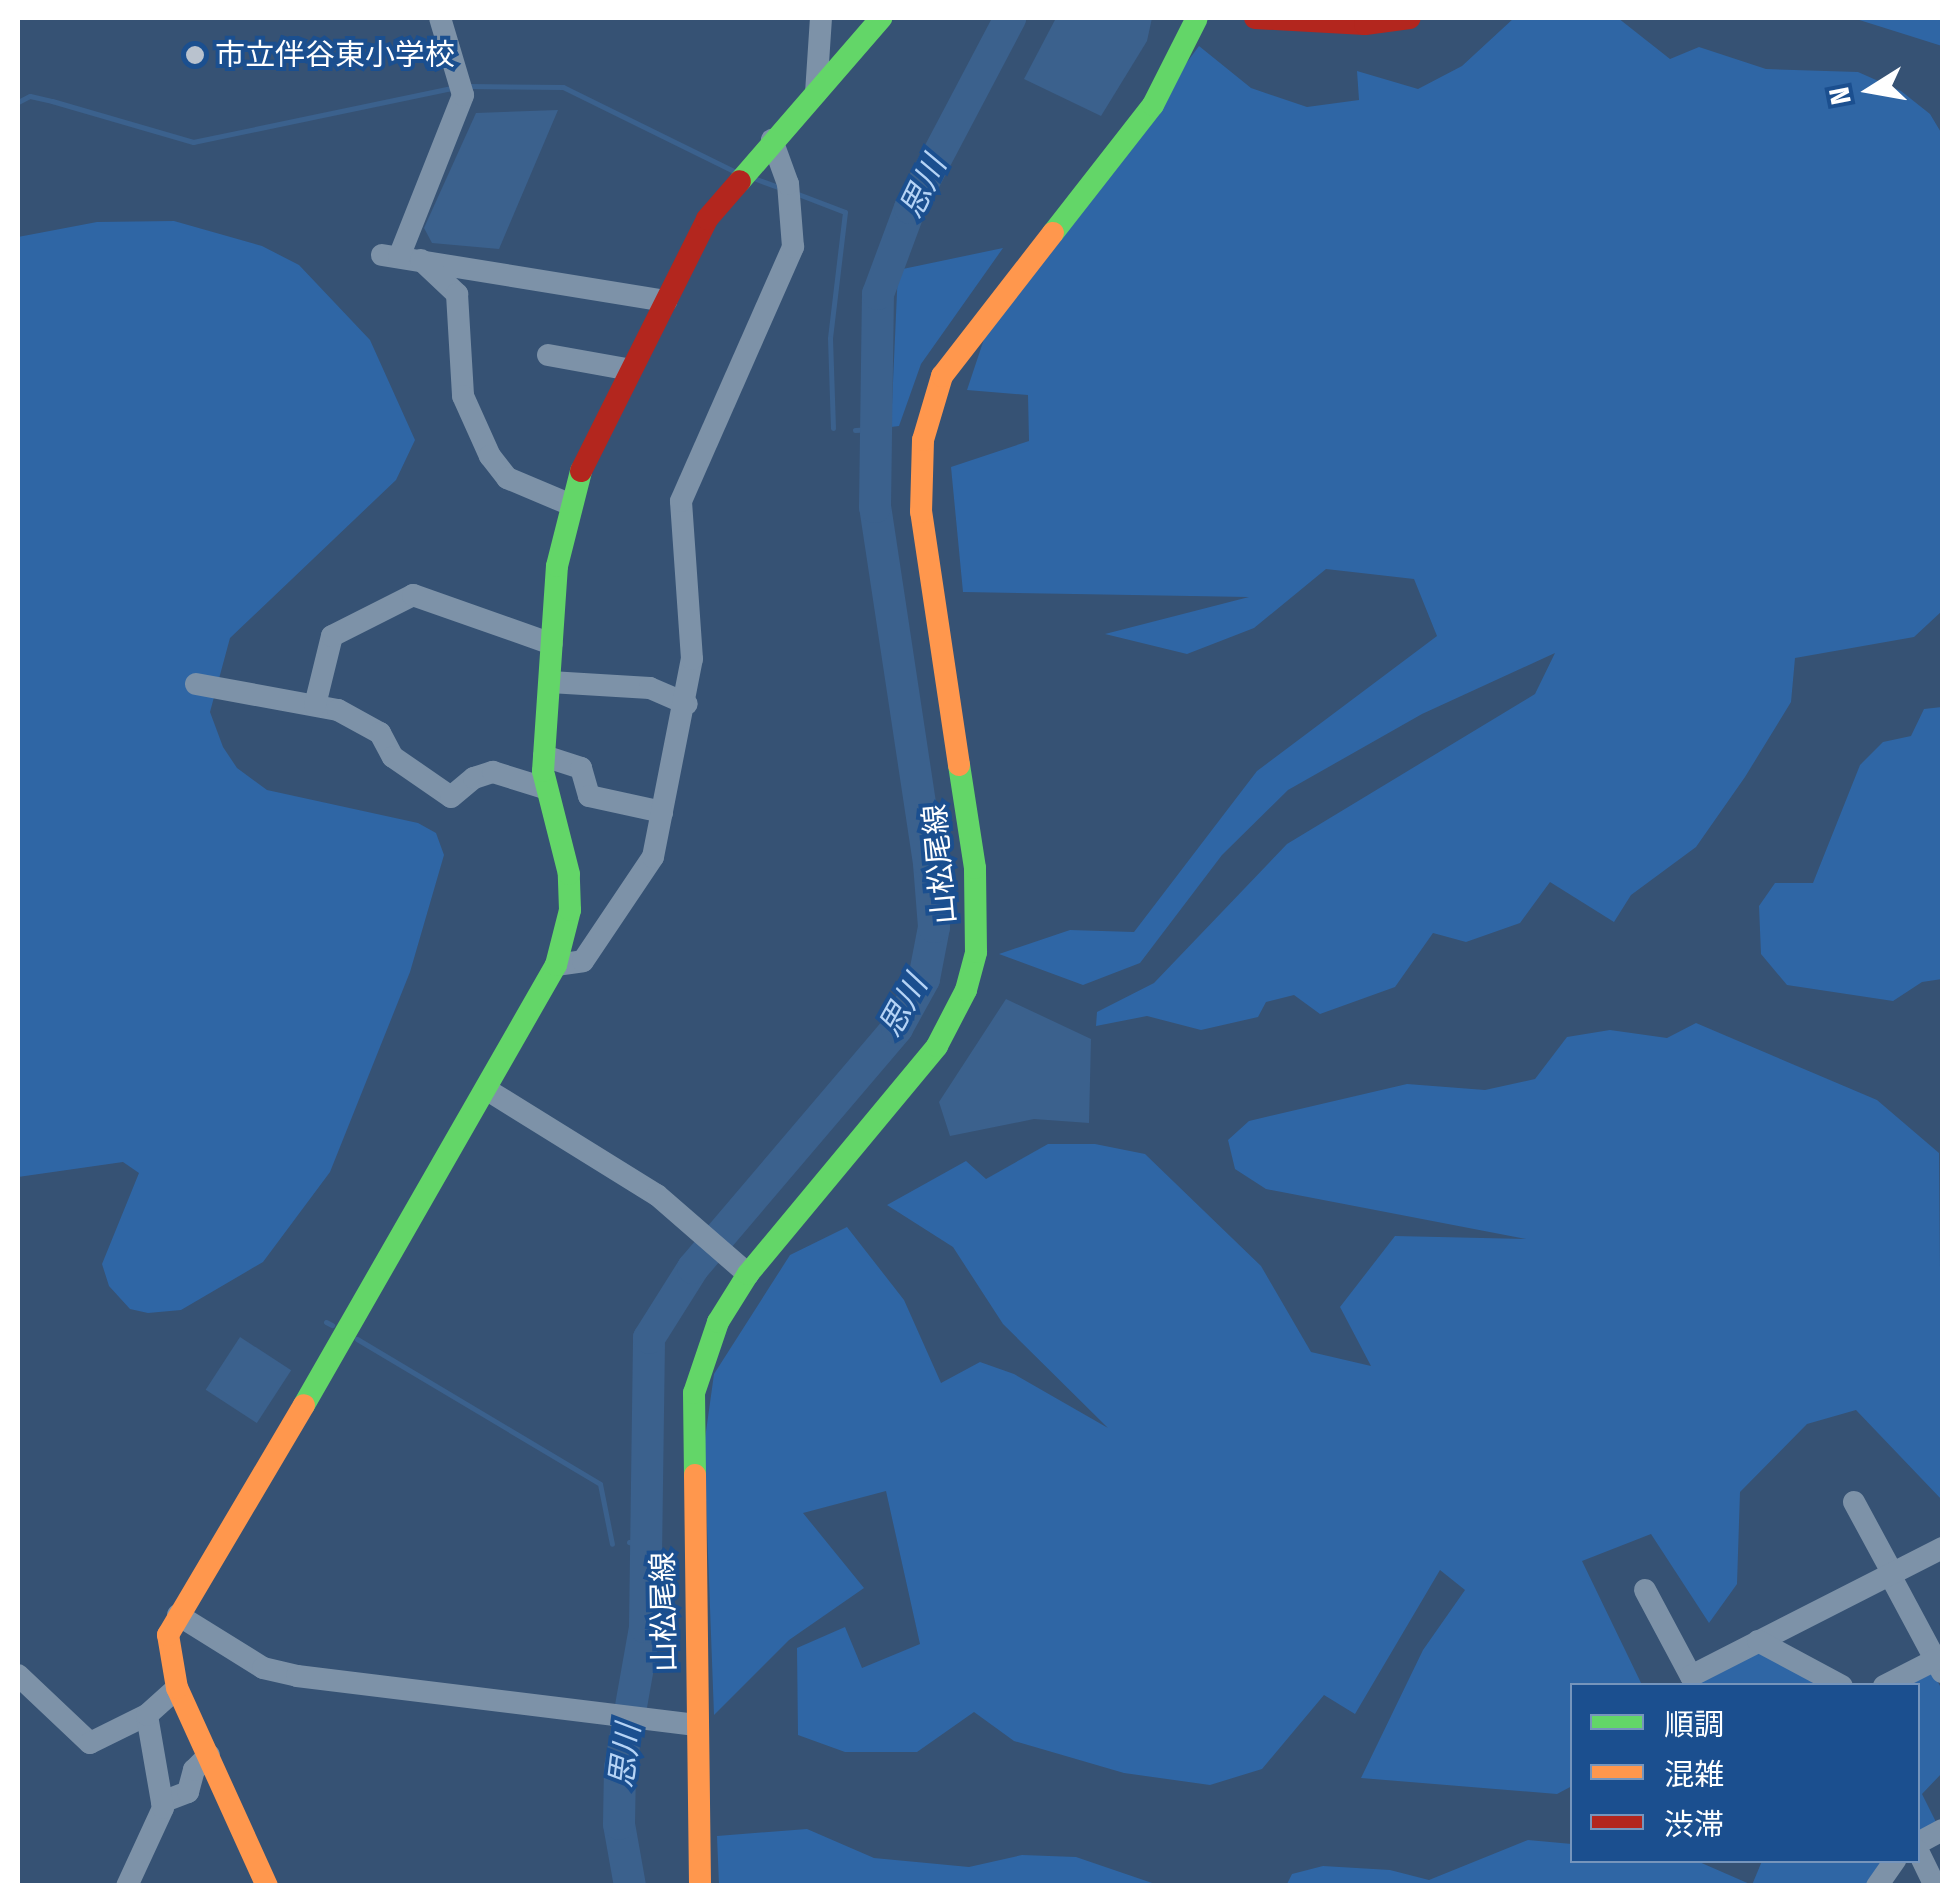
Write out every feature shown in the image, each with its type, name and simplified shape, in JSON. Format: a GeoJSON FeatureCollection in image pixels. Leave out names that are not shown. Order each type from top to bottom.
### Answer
{"type":"FeatureCollection","features":[{"type":"Feature","properties":{"kind":"street"},"geometry":{"type":"LineString","coordinates":[[401,257],[464,88],[440,18]]}},
{"type":"Feature","properties":{"kind":"street"},"geometry":{"type":"LineString","coordinates":[[816,94],[821,18]]}},
{"type":"Feature","properties":{"kind":"street"},"geometry":{"type":"LineString","coordinates":[[267,1886],[176,1688],[168,1635],[489,1091],[556,965],[570,910],[569,874],[544,788],[544,756],[552,644],[569,504],[706,219],[881,18]]}},
{"type":"Feature","properties":{"kind":"street","name":"山松尾線"},"geometry":{"type":"LineString","coordinates":[[700,1886],[694,1392],[718,1322],[748,1274],[937,1046],[976,952],[975,868],[920,512],[923,440],[942,376],[1153,105],[1197,18]]}},
{"type":"Feature","properties":{"kind":"street"},"geometry":{"type":"LineString","coordinates":[[1255,18],[1330,24],[1410,18]]}},
{"type":"Feature","properties":{"kind":"street"},"geometry":{"type":"LineString","coordinates":[[556,965],[583,961],[653,857],[687,704],[692,659],[681,501],[793,247],[788,192],[772,140]]}},
{"type":"Feature","properties":{"kind":"street"},"geometry":{"type":"LineString","coordinates":[[401,257],[666,301]]}},
{"type":"Feature","properties":{"kind":"street"},"geometry":{"type":"LineString","coordinates":[[401,257],[458,294],[463,396],[490,456],[507,478],[569,504]]}},
{"type":"Feature","properties":{"kind":"street"},"geometry":{"type":"LineString","coordinates":[[548,354],[631,370]]}},
{"type":"Feature","properties":{"kind":"street"},"geometry":{"type":"LineString","coordinates":[[315,705],[332,636],[414,595],[552,644]]}},
{"type":"Feature","properties":{"kind":"street"},"geometry":{"type":"LineString","coordinates":[[550,682],[650,688],[687,704]]}},
{"type":"Feature","properties":{"kind":"street"},"geometry":{"type":"LineString","coordinates":[[196,684],[315,705],[364,722],[380,734],[393,758],[451,797],[474,778],[494,772],[544,788]]}},
{"type":"Feature","properties":{"kind":"street"},"geometry":{"type":"LineString","coordinates":[[544,756],[580,768],[589,796],[662,812]]}},
{"type":"Feature","properties":{"kind":"street"},"geometry":{"type":"LineString","coordinates":[[489,1091],[658,1195],[748,1274]]}},
{"type":"Feature","properties":{"kind":"street"},"geometry":{"type":"LineString","coordinates":[[1854,1502],[1939,1666],[1892,1683]]}},
{"type":"Feature","properties":{"kind":"street"},"geometry":{"type":"LineString","coordinates":[[1645,1590],[1691,1676],[1942,1548]]}},
{"type":"Feature","properties":{"kind":"street"},"geometry":{"type":"LineString","coordinates":[[178,1616],[264,1668],[298,1676],[696,1726]]}},
{"type":"Feature","properties":{"kind":"street"},"geometry":{"type":"LineString","coordinates":[[1758,1642],[1836,1683]]}},
{"type":"Feature","properties":{"kind":"street"},"geometry":{"type":"LineString","coordinates":[[18,1675],[90,1743],[147,1715],[176,1688]]}},
{"type":"Feature","properties":{"kind":"street"},"geometry":{"type":"LineString","coordinates":[[127,1886],[146,1853],[162,1802],[147,1715]]}},
{"type":"Feature","properties":{"kind":"street"},"geometry":{"type":"LineString","coordinates":[[162,1802],[188,1792],[194,1770],[210,1755]]}},
{"type":"Feature","properties":{"kind":"street"},"geometry":{"type":"LineString","coordinates":[[1920,1855],[1935,1886]]}},
{"type":"Feature","properties":{"kind":"street"},"geometry":{"type":"LineString","coordinates":[[1876,1886],[1893,1863]]}},
{"type":"Feature","properties":{"kind":"shaded area"},"geometry":{"type":"Polygon","coordinates":[[[1056,18],[1152,18],[1147,41],[1101,116],[1024,79],[1056,18]]]}},
{"type":"Feature","properties":{"kind":"shaded area"},"geometry":{"type":"Polygon","coordinates":[[[1514,18],[1618,18],[1670,59],[1699,47],[1766,69],[1858,72],[1901,91],[1930,114],[1942,134],[1942,611],[1914,637],[1795,658],[1791,702],[1745,777],[1696,847],[1631,895],[1614,922],[1550,882],[1520,923],[1466,942],[1433,933],[1395,987],[1320,1014],[1294,995],[1266,1002],[1258,1017],[1201,1030],[1147,1016],[1096,1026],[1097,1012],[1154,983],[1287,844],[1535,694],[1555,653],[1422,714],[1288,790],[1222,855],[1140,963],[1083,985],[999,954],[1070,930],[1134,932],[1257,771],[1437,636],[1414,579],[1326,569],[1254,628],[1187,654],[1105,634],[1249,597],[963,592],[951,467],[1029,441],[1028,395],[967,390],[986,333],[1199,46],[1251,88],[1307,107],[1359,100],[1357,71],[1418,89],[1462,66],[1514,18]]]}},
{"type":"Feature","properties":{"kind":"shaded area"},"geometry":{"type":"Polygon","coordinates":[[[1853,18],[1942,18],[1942,46],[1853,18]]]}},
{"type":"Feature","properties":{"kind":"shaded area"},"geometry":{"type":"Polygon","coordinates":[[[558,110],[499,249],[432,243],[424,228],[476,113],[558,110]]]}},
{"type":"Feature","properties":{"kind":"shaded area"},"geometry":{"type":"Polygon","coordinates":[[[174,221],[262,246],[299,265],[370,340],[415,440],[396,480],[230,638],[210,712],[223,747],[237,768],[267,790],[418,823],[436,833],[444,855],[410,972],[330,1172],[263,1262],[181,1310],[148,1313],[130,1309],[109,1286],[102,1264],[139,1173],[123,1162],[18,1177],[18,237],[97,222],[174,221]]]}},
{"type":"Feature","properties":{"kind":"shaded area"},"geometry":{"type":"Polygon","coordinates":[[[1003,248],[921,364],[899,426],[891,427],[898,270],[1003,248]]]}},
{"type":"Feature","properties":{"kind":"shaded area"},"geometry":{"type":"Polygon","coordinates":[[[1942,707],[1942,979],[1922,982],[1893,1001],[1787,985],[1761,954],[1759,906],[1775,883],[1813,883],[1860,765],[1883,742],[1911,736],[1924,709],[1942,707]]]}},
{"type":"Feature","properties":{"kind":"shaded area"},"geometry":{"type":"Polygon","coordinates":[[[1006,999],[1091,1039],[1089,1123],[1034,1119],[950,1136],[939,1102],[1006,999]]]}},
{"type":"Feature","properties":{"kind":"shaded area"},"geometry":{"type":"Polygon","coordinates":[[[1696,1023],[1877,1100],[1939,1153],[1942,1500],[1856,1410],[1807,1424],[1740,1492],[1737,1584],[1709,1623],[1651,1534],[1582,1561],[1641,1683],[1570,1683],[1570,1787],[1557,1794],[1361,1778],[1423,1650],[1465,1590],[1440,1570],[1355,1714],[1324,1695],[1262,1769],[1210,1785],[1124,1773],[1014,1741],[974,1712],[917,1752],[845,1752],[798,1735],[797,1648],[845,1627],[862,1668],[920,1644],[886,1491],[803,1513],[864,1588],[789,1640],[714,1715],[704,1446],[714,1374],[790,1255],[847,1227],[904,1300],[941,1383],[980,1362],[1014,1374],[1108,1428],[1003,1324],[953,1247],[887,1205],[966,1161],[986,1179],[1048,1144],[1095,1144],[1145,1154],[1261,1266],[1311,1352],[1371,1366],[1340,1307],[1395,1236],[1526,1239],[1266,1189],[1235,1169],[1228,1140],[1249,1121],[1407,1084],[1485,1090],[1535,1079],[1567,1037],[1610,1030],[1667,1038],[1696,1023]]]}},
{"type":"Feature","properties":{"kind":"shaded area"},"geometry":{"type":"Polygon","coordinates":[[[240,1337],[291,1370],[257,1423],[206,1390],[240,1337]]]}},
{"type":"Feature","properties":{"kind":"shaded area"},"geometry":{"type":"Polygon","coordinates":[[[1767,1651],[1826,1683],[1691,1683],[1750,1653],[1767,1651]]]}},
{"type":"Feature","properties":{"kind":"shaded area"},"geometry":{"type":"Polygon","coordinates":[[[1923,1672],[1934,1674],[1942,1690],[1942,1773],[1922,1794],[1936,1822],[1920,1831],[1920,1683],[1903,1683],[1923,1672]]]}},
{"type":"Feature","properties":{"kind":"shaded area"},"geometry":{"type":"Polygon","coordinates":[[[807,1829],[874,1858],[969,1867],[1022,1855],[1076,1857],[1158,1885],[719,1885],[717,1836],[807,1829]]]}},
{"type":"Feature","properties":{"kind":"shaded area"},"geometry":{"type":"Polygon","coordinates":[[[1528,1840],[1570,1844],[1570,1863],[1702,1863],[1752,1885],[1286,1886],[1292,1874],[1323,1866],[1390,1870],[1429,1880],[1528,1840]]]}},
{"type":"Feature","properties":{"kind":"shaded area"},"geometry":{"type":"Polygon","coordinates":[[[1761,1863],[1885,1863],[1871,1885],[1752,1885],[1761,1863]]]}},
{"type":"Feature","properties":{"kind":"waterway","name":"思川"},"geometry":{"type":"LineString","coordinates":[[630,1886],[619,1824],[620,1768],[645,1627],[649,1338],[693,1268],[897,1028],[924,979],[934,927],[929,863],[875,507],[878,294],[910,208],[1010,18]]}},
{"type":"Feature","properties":{"kind":"waterway"},"geometry":{"type":"LineString","coordinates":[[467,86],[563,87],[736,172]]}},
{"type":"Feature","properties":{"kind":"waterway"},"geometry":{"type":"LineString","coordinates":[[18,102],[30,96],[52,101],[193,142],[456,87]]}},
{"type":"Feature","properties":{"kind":"waterway"},"geometry":{"type":"LineString","coordinates":[[756,179],[783,189]]}},
{"type":"Feature","properties":{"kind":"waterway"},"geometry":{"type":"LineString","coordinates":[[798,194],[845,212],[830,338],[833,428]]}},
{"type":"Feature","properties":{"kind":"waterway"},"geometry":{"type":"LineString","coordinates":[[855,430],[874,429]]}},
{"type":"Feature","properties":{"kind":"waterway"},"geometry":{"type":"LineString","coordinates":[[326,1322],[332,1325]]}},
{"type":"Feature","properties":{"kind":"waterway"},"geometry":{"type":"LineString","coordinates":[[357,1339],[600,1484],[612,1544]]}},
{"type":"Feature","properties":{"kind":"waterway"},"geometry":{"type":"LineString","coordinates":[[629,1542],[648,1548]]}},
{"type":"Feature","properties":{"kind":"traffic: fast"},"geometry":{"type":"LineString","coordinates":[[740,181],[881,18]]}},
{"type":"Feature","properties":{"kind":"traffic: fast"},"geometry":{"type":"LineString","coordinates":[[1053,233],[1153,105],[1197,18]]}},
{"type":"Feature","properties":{"kind":"traffic: fast"},"geometry":{"type":"LineString","coordinates":[[304,1405],[556,965],[570,910],[569,874],[543,771],[557,566],[581,471]]}},
{"type":"Feature","properties":{"kind":"traffic: fast"},"geometry":{"type":"LineString","coordinates":[[695,1475],[694,1393],[718,1322],[748,1274],[937,1046],[966,990],[976,952],[975,868],[959,765]]}},
{"type":"Feature","properties":{"kind":"traffic: slow"},"geometry":{"type":"LineString","coordinates":[[959,765],[921,512],[923,440],[942,376],[1053,233]]}},
{"type":"Feature","properties":{"kind":"traffic: slow"},"geometry":{"type":"LineString","coordinates":[[267,1886],[177,1688],[168,1635],[304,1405]]}},
{"type":"Feature","properties":{"kind":"traffic: slow"},"geometry":{"type":"LineString","coordinates":[[695,1475],[700,1886]]}},
{"type":"Feature","properties":{"kind":"traffic: jam"},"geometry":{"type":"LineString","coordinates":[[1255,18],[1365,24],[1410,18]]}},
{"type":"Feature","properties":{"kind":"traffic: jam"},"geometry":{"type":"LineString","coordinates":[[581,471],[707,219],[740,181]]}},
{"type":"Feature","properties":{"kind":"place","name":"市立伴谷東小学校"},"geometry":{"type":"Point","coordinates":[195,55]}}]}
